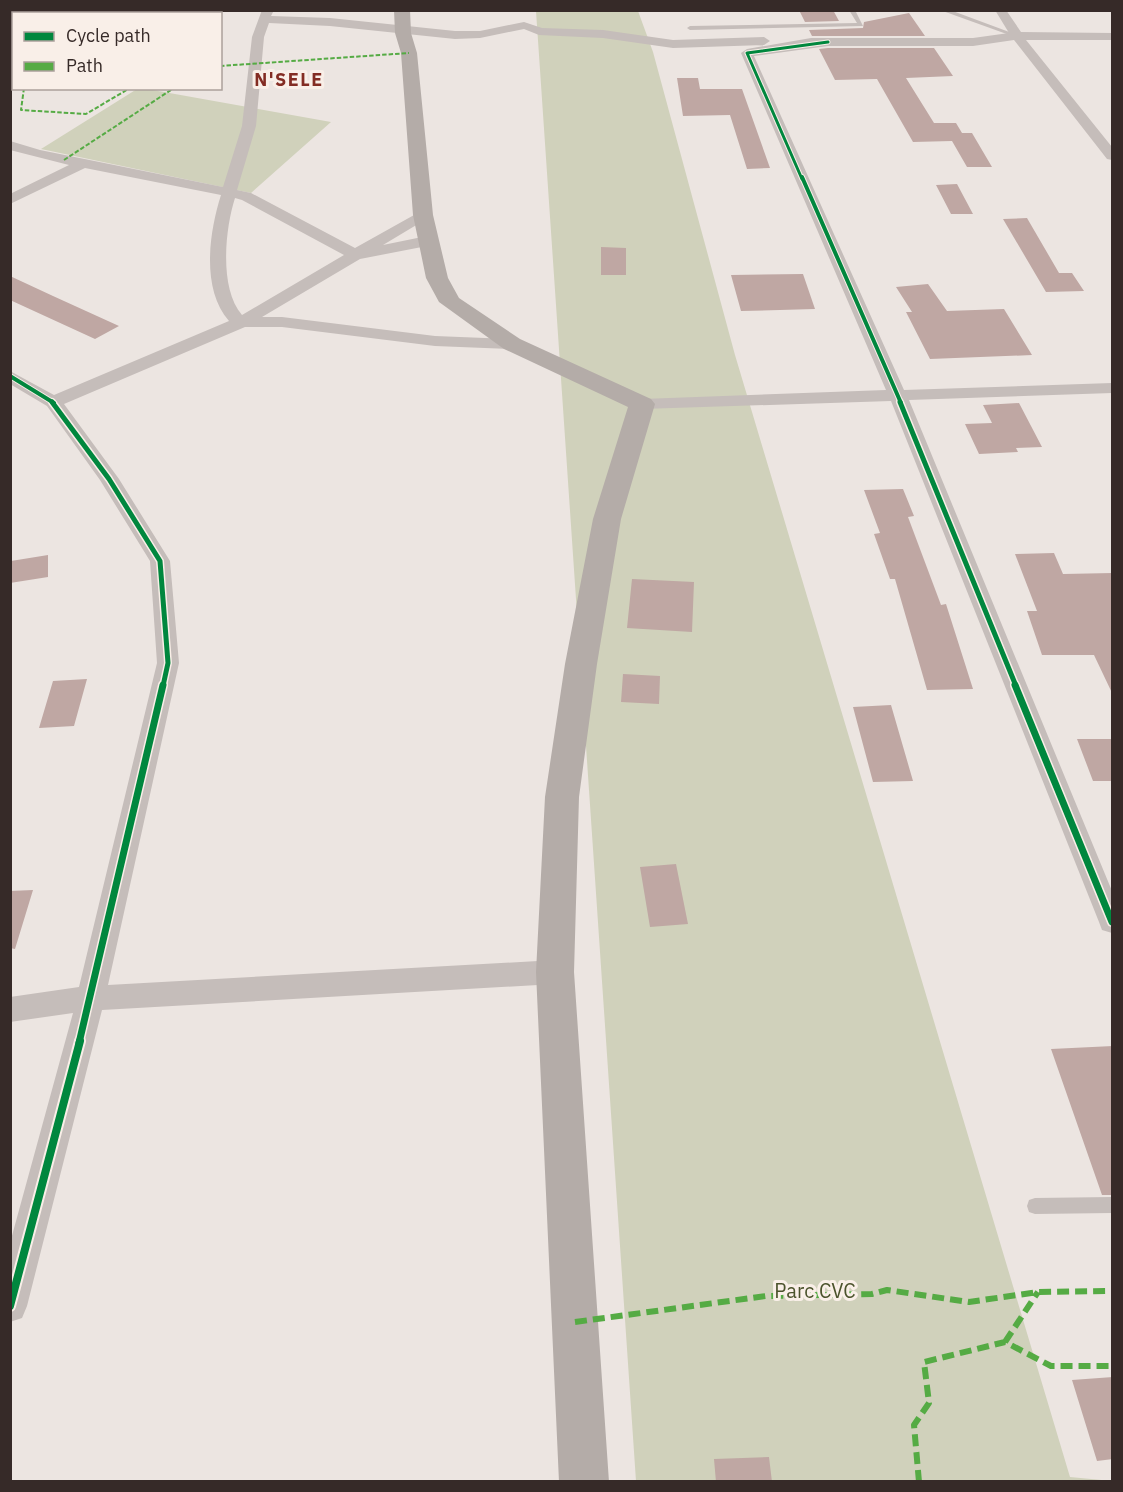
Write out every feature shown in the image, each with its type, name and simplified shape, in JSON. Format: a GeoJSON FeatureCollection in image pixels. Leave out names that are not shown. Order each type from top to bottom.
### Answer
{"type":"FeatureCollection","features":[{"type":"Feature","properties":{"kind":"main road"},"geometry":{"type":"LineString","coordinates":[[402,10],[403,33],[410,53],[427,241],[437,278],[450,302],[512,344],[642,404],[607,519],[581,664],[562,797],[555,972],[584,1482]]}},
{"type":"Feature","properties":{"kind":"street"},"geometry":{"type":"LineString","coordinates":[[10,12],[57,10]]}},
{"type":"Feature","properties":{"kind":"street"},"geometry":{"type":"LineString","coordinates":[[1000,10],[1017,36],[1113,156]]}},
{"type":"Feature","properties":{"kind":"street"},"geometry":{"type":"LineString","coordinates":[[512,344],[435,341],[282,322],[240,322],[226,306],[219,268],[219,225],[249,126],[258,37],[266,15],[335,22],[403,33],[478,35],[512,27],[534,27],[539,31],[603,34],[672,44],[973,42],[1017,36],[1113,36]]}},
{"type":"Feature","properties":{"kind":"street"},"geometry":{"type":"LineString","coordinates":[[828,42],[747,53],[898,396],[1113,922]]}},
{"type":"Feature","properties":{"kind":"street"},"geometry":{"type":"LineString","coordinates":[[10,145],[37,154],[246,196],[356,255],[427,241]]}},
{"type":"Feature","properties":{"kind":"street"},"geometry":{"type":"LineString","coordinates":[[10,200],[83,163]]}},
{"type":"Feature","properties":{"kind":"street"},"geometry":{"type":"LineString","coordinates":[[53,402],[240,322],[423,215]]}},
{"type":"Feature","properties":{"kind":"street"},"geometry":{"type":"LineString","coordinates":[[10,1306],[91,998],[168,663],[160,561],[109,479],[53,402],[15,381]]}},
{"type":"Feature","properties":{"kind":"street"},"geometry":{"type":"LineString","coordinates":[[642,404],[1113,388]]}},
{"type":"Feature","properties":{"kind":"street"},"geometry":{"type":"LineString","coordinates":[[10,1010],[91,998],[555,972]]}},
{"type":"Feature","properties":{"kind":"lane"},"geometry":{"type":"LineString","coordinates":[[690,28],[861,25],[852,10]]}},
{"type":"Feature","properties":{"kind":"lane"},"geometry":{"type":"LineString","coordinates":[[944,10],[1017,36]]}},
{"type":"Feature","properties":{"kind":"lane"},"geometry":{"type":"LineString","coordinates":[[1035,1206],[1113,1205]]}},
{"type":"Feature","properties":{"kind":"green space","name":"Parc CVC"},"geometry":{"type":"Polygon","coordinates":[[[536,11],[638,11],[653,52],[735,355],[1070,1477],[1112,1481],[636,1481],[536,11]]]}},
{"type":"Feature","properties":{"kind":"green space"},"geometry":{"type":"Polygon","coordinates":[[[135,90],[153,90],[331,122],[251,193],[41,149],[135,90]]]}},
{"type":"Feature","properties":{"kind":"building"},"geometry":{"type":"Polygon","coordinates":[[[799,10],[833,10],[839,21],[805,22],[799,10]]]}},
{"type":"Feature","properties":{"kind":"building"},"geometry":{"type":"Polygon","coordinates":[[[909,13],[925,36],[812,36],[809,30],[863,28],[864,22],[909,13]]]}},
{"type":"Feature","properties":{"kind":"building"},"geometry":{"type":"Polygon","coordinates":[[[934,48],[953,76],[906,78],[934,123],[956,123],[962,133],[972,133],[992,167],[967,167],[952,141],[913,142],[877,79],[835,80],[819,49],[934,48]]]}},
{"type":"Feature","properties":{"kind":"building"},"geometry":{"type":"Polygon","coordinates":[[[677,78],[698,78],[700,89],[742,89],[770,168],[747,169],[730,115],[683,116],[677,78]]]}},
{"type":"Feature","properties":{"kind":"building"},"geometry":{"type":"Polygon","coordinates":[[[957,184],[973,214],[951,214],[936,185],[957,184]]]}},
{"type":"Feature","properties":{"kind":"building"},"geometry":{"type":"Polygon","coordinates":[[[1027,218],[1059,273],[1072,273],[1084,291],[1046,292],[1003,219],[1027,218]]]}},
{"type":"Feature","properties":{"kind":"building"},"geometry":{"type":"Polygon","coordinates":[[[601,247],[626,248],[626,275],[601,275],[601,247]]]}},
{"type":"Feature","properties":{"kind":"building"},"geometry":{"type":"Polygon","coordinates":[[[803,274],[815,309],[741,311],[731,275],[803,274]]]}},
{"type":"Feature","properties":{"kind":"building"},"geometry":{"type":"Polygon","coordinates":[[[10,276],[119,326],[95,339],[10,300],[10,276]]]}},
{"type":"Feature","properties":{"kind":"building"},"geometry":{"type":"Polygon","coordinates":[[[928,284],[947,311],[1004,309],[1032,355],[930,359],[906,312],[912,312],[896,287],[928,284]]]}},
{"type":"Feature","properties":{"kind":"building"},"geometry":{"type":"Polygon","coordinates":[[[1019,403],[1042,447],[1016,448],[1018,452],[979,454],[965,424],[992,423],[983,405],[1019,403]]]}},
{"type":"Feature","properties":{"kind":"building"},"geometry":{"type":"Polygon","coordinates":[[[903,489],[914,516],[908,517],[941,605],[946,604],[973,689],[927,690],[895,579],[890,579],[874,534],[880,533],[864,490],[903,489]]]}},
{"type":"Feature","properties":{"kind":"building"},"geometry":{"type":"Polygon","coordinates":[[[1054,553],[1063,574],[1113,573],[1113,695],[1094,655],[1042,655],[1027,611],[1037,611],[1015,554],[1054,553]]]}},
{"type":"Feature","properties":{"kind":"building"},"geometry":{"type":"Polygon","coordinates":[[[48,555],[48,577],[10,583],[11,561],[48,555]]]}},
{"type":"Feature","properties":{"kind":"building"},"geometry":{"type":"Polygon","coordinates":[[[632,579],[694,582],[692,632],[627,628],[632,579]]]}},
{"type":"Feature","properties":{"kind":"building"},"geometry":{"type":"Polygon","coordinates":[[[623,674],[660,676],[659,704],[621,702],[623,674]]]}},
{"type":"Feature","properties":{"kind":"building"},"geometry":{"type":"Polygon","coordinates":[[[87,679],[74,726],[39,728],[53,681],[87,679]]]}},
{"type":"Feature","properties":{"kind":"building"},"geometry":{"type":"Polygon","coordinates":[[[891,705],[913,781],[873,782],[853,707],[891,705]]]}},
{"type":"Feature","properties":{"kind":"building"},"geometry":{"type":"Polygon","coordinates":[[[1077,739],[1113,739],[1113,781],[1093,781],[1077,739]]]}},
{"type":"Feature","properties":{"kind":"building"},"geometry":{"type":"Polygon","coordinates":[[[676,864],[688,924],[650,927],[640,867],[676,864]]]}},
{"type":"Feature","properties":{"kind":"building"},"geometry":{"type":"Polygon","coordinates":[[[33,890],[15,949],[10,948],[10,891],[33,890]]]}},
{"type":"Feature","properties":{"kind":"building"},"geometry":{"type":"Polygon","coordinates":[[[1113,1046],[1113,1195],[1102,1195],[1051,1049],[1113,1046]]]}},
{"type":"Feature","properties":{"kind":"building"},"geometry":{"type":"Polygon","coordinates":[[[1113,1377],[1113,1459],[1097,1461],[1072,1380],[1113,1377]]]}},
{"type":"Feature","properties":{"kind":"building"},"geometry":{"type":"Polygon","coordinates":[[[769,1457],[772,1482],[716,1482],[714,1459],[769,1457]]]}},
{"type":"Feature","properties":{"kind":"marked path"},"geometry":{"type":"LineString","coordinates":[[222,66],[409,53]]}},
{"type":"Feature","properties":{"kind":"marked path"},"geometry":{"type":"LineString","coordinates":[[24,90],[21,110],[86,114],[127,90]]}},
{"type":"Feature","properties":{"kind":"marked path"},"geometry":{"type":"LineString","coordinates":[[64,160],[171,90]]}},
{"type":"Feature","properties":{"kind":"marked path"},"geometry":{"type":"LineString","coordinates":[[575,1322],[766,1296],[872,1294],[887,1290],[969,1302],[1038,1292],[1112,1291]]}},
{"type":"Feature","properties":{"kind":"marked path"},"geometry":{"type":"LineString","coordinates":[[1005,1342],[1038,1292]]}},
{"type":"Feature","properties":{"kind":"marked path"},"geometry":{"type":"LineString","coordinates":[[919,1482],[914,1425],[929,1403],[924,1362],[1005,1342],[1051,1366],[1112,1366]]}},
{"type":"Feature","properties":{"kind":"cycle path"},"geometry":{"type":"LineString","coordinates":[[828,42],[747,53],[898,396],[1112,922]]}},
{"type":"Feature","properties":{"kind":"cycle path"},"geometry":{"type":"LineString","coordinates":[[10,376],[53,402],[109,479],[160,561],[168,663],[91,998],[10,1306]]}},
{"type":"Feature","properties":{"kind":"district","name":"N'SELE"},"geometry":{"type":"Point","coordinates":[289,79]}}]}
